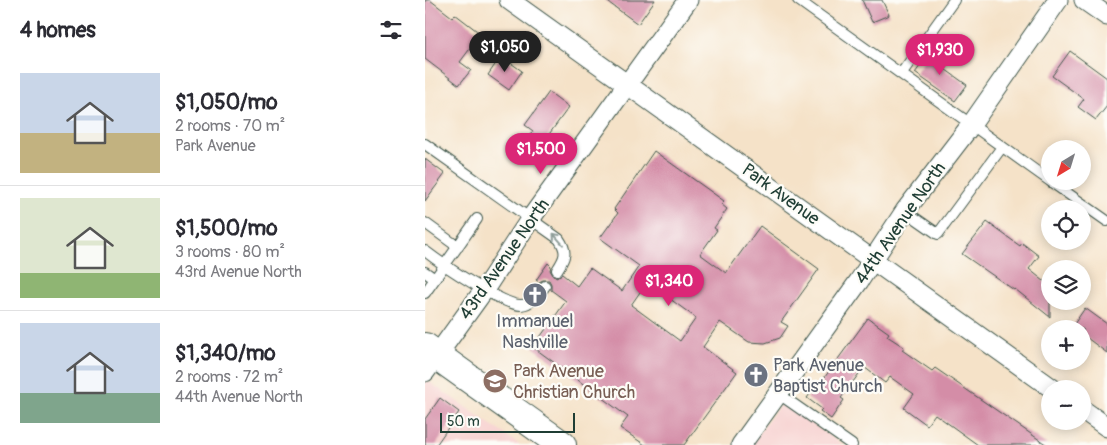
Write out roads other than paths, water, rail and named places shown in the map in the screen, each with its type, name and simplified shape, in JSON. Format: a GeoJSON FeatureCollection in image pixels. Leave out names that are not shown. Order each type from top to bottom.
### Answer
{"type":"FeatureCollection","features":[{"type":"Feature","properties":{"kind":"main road"},"geometry":{"type":"LineString","coordinates":[[429,358],[562,445]]}},
{"type":"Feature","properties":{"kind":"street","name":"Park Avenue"},"geometry":{"type":"LineString","coordinates":[[509,0],[1041,380]]}},
{"type":"Feature","properties":{"kind":"street","name":"43rd Avenue North"},"geometry":{"type":"LineString","coordinates":[[429,358],[484,290],[531,218],[688,0]]}},
{"type":"Feature","properties":{"kind":"street","name":"44th Avenue North"},"geometry":{"type":"LineString","coordinates":[[741,445],[873,261],[905,211],[971,124],[1058,0]]}},
{"type":"Feature","properties":{"kind":"street"},"geometry":{"type":"LineString","coordinates":[[1084,0],[1107,16]]}},
{"type":"Feature","properties":{"kind":"street"},"geometry":{"type":"LineString","coordinates":[[1091,416],[1107,428]]}},
{"type":"Feature","properties":{"kind":"lane"},"geometry":{"type":"LineString","coordinates":[[798,0],[1041,175]]}},
{"type":"Feature","properties":{"kind":"lane"},"geometry":{"type":"LineString","coordinates":[[901,74],[954,0]]}},
{"type":"Feature","properties":{"kind":"lane"},"geometry":{"type":"LineString","coordinates":[[425,144],[553,233],[564,246],[565,254],[557,270]]}},
{"type":"Feature","properties":{"kind":"lane"},"geometry":{"type":"LineString","coordinates":[[905,211],[937,234],[1002,147]]}},
{"type":"Feature","properties":{"kind":"lane"},"geometry":{"type":"LineString","coordinates":[[1063,190],[1107,221]]}},
{"type":"Feature","properties":{"kind":"lane"},"geometry":{"type":"LineString","coordinates":[[425,293],[477,220]]}},
{"type":"Feature","properties":{"kind":"lane"},"geometry":{"type":"LineString","coordinates":[[425,223],[458,247]]}},
{"type":"Feature","properties":{"kind":"lane"},"geometry":{"type":"LineString","coordinates":[[425,251],[484,290],[514,304],[522,305],[529,302],[545,286]]}},
{"type":"Feature","properties":{"kind":"lane"},"geometry":{"type":"LineString","coordinates":[[425,272],[435,279]]}},
{"type":"Feature","properties":{"kind":"lane"},"geometry":{"type":"LineString","coordinates":[[779,394],[852,445]]}},
{"type":"Feature","properties":{"kind":"place","name":"Immanuel Nashville"},"geometry":{"type":"Point","coordinates":[535,295]}},
{"type":"Feature","properties":{"kind":"place","name":"Park Avenue Baptist Church"},"geometry":{"type":"Point","coordinates":[756,375]}},
{"type":"Feature","properties":{"kind":"place","name":"Park Avenue Christian Church"},"geometry":{"type":"Point","coordinates":[495,381]}}]}
